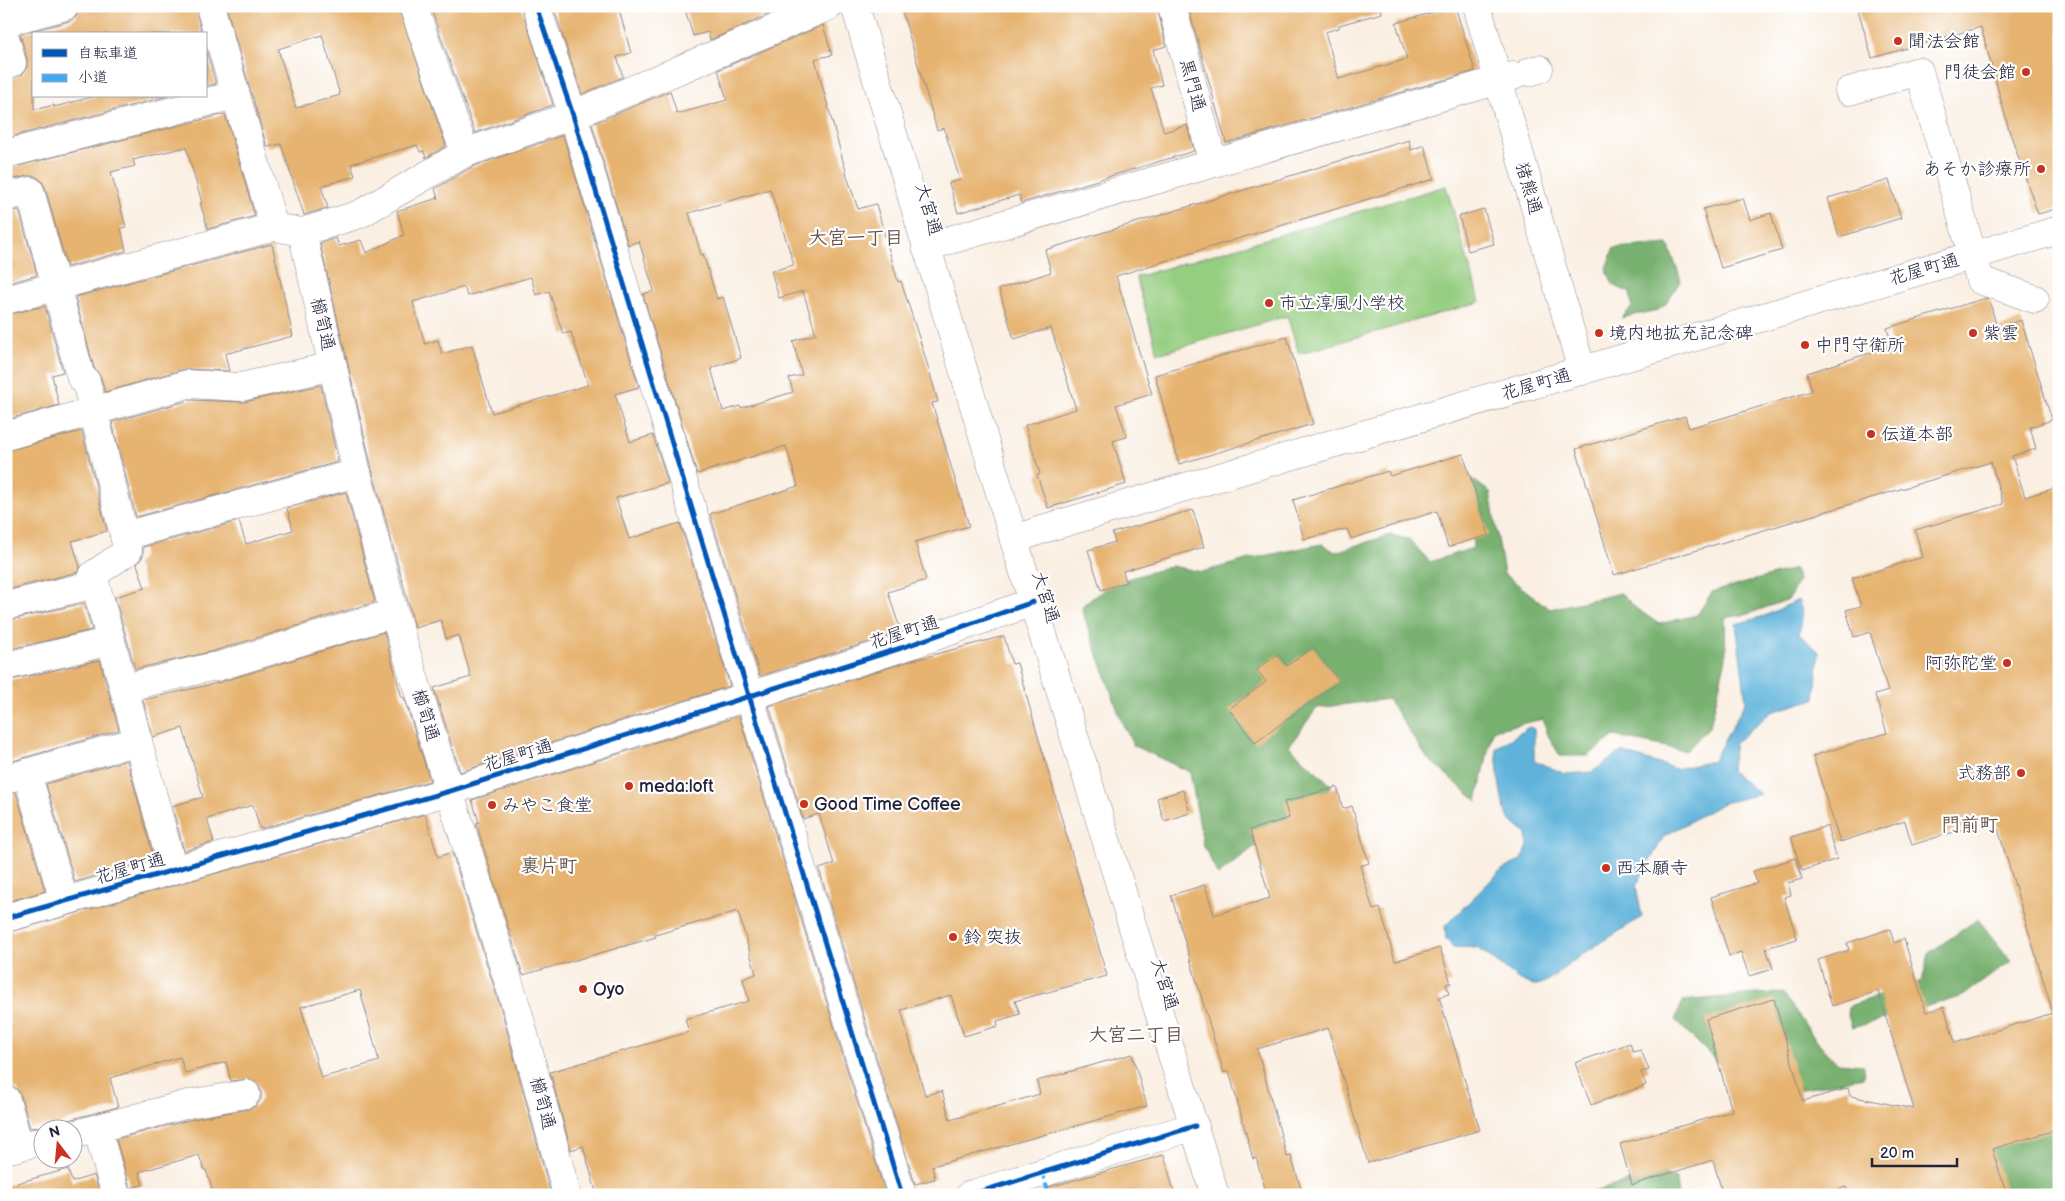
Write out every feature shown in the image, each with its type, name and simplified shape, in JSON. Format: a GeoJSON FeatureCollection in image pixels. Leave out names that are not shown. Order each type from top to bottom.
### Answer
{"type":"FeatureCollection","features":[{"type":"Feature","properties":{"kind":"street"},"geometry":{"type":"LineString","coordinates":[[6,22],[65,6]]}},
{"type":"Feature","properties":{"kind":"street"},"geometry":{"type":"LineString","coordinates":[[210,6],[274,227]]}},
{"type":"Feature","properties":{"kind":"street"},"geometry":{"type":"LineString","coordinates":[[413,6],[464,153]]}},
{"type":"Feature","properties":{"kind":"street"},"geometry":{"type":"LineString","coordinates":[[536,6],[574,115],[749,697],[902,1195]]}},
{"type":"Feature","properties":{"kind":"street"},"geometry":{"type":"LineString","coordinates":[[6,300],[274,227],[302,232],[360,214],[464,153],[574,115],[829,6]]}},
{"type":"Feature","properties":{"kind":"street","name":"大宮通"},"geometry":{"type":"LineString","coordinates":[[855,6],[1014,540],[1215,1195]]}},
{"type":"Feature","properties":{"kind":"street","name":"黒門通"},"geometry":{"type":"LineString","coordinates":[[1172,6],[1213,163]]}},
{"type":"Feature","properties":{"kind":"street","name":"猪熊通"},"geometry":{"type":"LineString","coordinates":[[1477,6],[1520,74],[1582,370]]}},
{"type":"Feature","properties":{"kind":"street"},"geometry":{"type":"LineString","coordinates":[[6,41],[12,63],[6,64]]}},
{"type":"Feature","properties":{"kind":"street"},"geometry":{"type":"LineString","coordinates":[[1849,91],[1919,71],[1980,280],[2035,298]]}},
{"type":"Feature","properties":{"kind":"street"},"geometry":{"type":"LineString","coordinates":[[926,246],[1520,74]]}},
{"type":"Feature","properties":{"kind":"street"},"geometry":{"type":"LineString","coordinates":[[6,154],[235,95]]}},
{"type":"Feature","properties":{"kind":"street"},"geometry":{"type":"LineString","coordinates":[[6,197],[30,191],[81,378],[86,381],[128,552],[93,575],[173,870]]}},
{"type":"Feature","properties":{"kind":"street","name":"花屋町通"},"geometry":{"type":"LineString","coordinates":[[1014,540],[1056,525],[2059,230]]}},
{"type":"Feature","properties":{"kind":"street","name":"櫛笥通"},"geometry":{"type":"LineString","coordinates":[[302,232],[357,473],[394,613],[518,1012],[567,1195]]}},
{"type":"Feature","properties":{"kind":"street"},"geometry":{"type":"LineString","coordinates":[[6,436],[188,384],[241,387],[333,366]]}},
{"type":"Feature","properties":{"kind":"street"},"geometry":{"type":"LineString","coordinates":[[124,536],[357,473]]}},
{"type":"Feature","properties":{"kind":"street"},"geometry":{"type":"LineString","coordinates":[[6,606],[95,584]]}},
{"type":"Feature","properties":{"kind":"street","name":"花屋町通"},"geometry":{"type":"LineString","coordinates":[[6,918],[450,791],[749,697],[1033,602]]}},
{"type":"Feature","properties":{"kind":"street"},"geometry":{"type":"LineString","coordinates":[[124,688],[216,667],[394,613]]}},
{"type":"Feature","properties":{"kind":"street"},"geometry":{"type":"LineString","coordinates":[[6,666],[111,641]]}},
{"type":"Feature","properties":{"kind":"street"},"geometry":{"type":"LineString","coordinates":[[64,902],[17,776],[138,741]]}},
{"type":"Feature","properties":{"kind":"street"},"geometry":{"type":"LineString","coordinates":[[116,1195],[85,1132],[188,1104],[246,1094]]}},
{"type":"Feature","properties":{"kind":"street"},"geometry":{"type":"LineString","coordinates":[[6,1100],[22,1146]]}},
{"type":"Feature","properties":{"kind":"street"},"geometry":{"type":"LineString","coordinates":[[970,1195],[1195,1126]]}},
{"type":"Feature","properties":{"kind":"green space"},"geometry":{"type":"Polygon","coordinates":[[[1446,186],[1480,302],[1299,354],[1287,316],[1158,354],[1136,277],[1446,186]]]}},
{"type":"Feature","properties":{"kind":"green space"},"geometry":{"type":"Polygon","coordinates":[[[1668,244],[1681,280],[1665,305],[1658,310],[1621,318],[1632,307],[1630,293],[1613,285],[1606,268],[1614,248],[1668,244]]]}},
{"type":"Feature","properties":{"kind":"green space"},"geometry":{"type":"Polygon","coordinates":[[[1462,472],[1490,492],[1504,574],[1550,609],[1621,593],[1637,609],[1659,624],[1697,615],[1712,592],[1795,569],[1798,581],[1789,599],[1748,614],[1725,618],[1726,658],[1710,726],[1686,751],[1614,736],[1588,756],[1560,756],[1548,735],[1543,719],[1493,730],[1477,801],[1427,758],[1388,699],[1317,708],[1289,746],[1332,786],[1218,875],[1203,844],[1190,772],[1134,746],[1123,725],[1082,610],[1083,605],[1113,583],[1172,566],[1202,572],[1254,558],[1322,544],[1335,552],[1390,535],[1409,539],[1430,562],[1473,548],[1472,527],[1462,472]]]}},
{"type":"Feature","properties":{"kind":"green space"},"geometry":{"type":"Polygon","coordinates":[[[1978,919],[2011,961],[1963,996],[1852,1028],[1848,1015],[1849,1006],[1922,981],[1929,953],[1978,919]]]}},
{"type":"Feature","properties":{"kind":"green space"},"geometry":{"type":"Polygon","coordinates":[[[1783,993],[1815,1039],[1837,1063],[1864,1065],[1863,1077],[1754,1099],[1675,1020],[1683,1001],[1783,993]]]}},
{"type":"Feature","properties":{"kind":"green space"},"geometry":{"type":"Polygon","coordinates":[[[2030,1106],[2059,1132],[2059,1195],[2024,1195],[1985,1179],[1986,1122],[2030,1106]]]}},
{"type":"Feature","properties":{"kind":"green space"},"geometry":{"type":"Polygon","coordinates":[[[1657,1173],[1676,1179],[1678,1195],[1537,1195],[1543,1189],[1586,1194],[1657,1173]]]}},
{"type":"Feature","properties":{"kind":"water"},"geometry":{"type":"Polygon","coordinates":[[[1798,600],[1803,613],[1799,634],[1819,652],[1815,699],[1771,712],[1735,743],[1731,771],[1760,794],[1723,803],[1664,836],[1636,886],[1642,917],[1586,952],[1544,983],[1533,986],[1517,978],[1478,948],[1453,947],[1446,940],[1445,926],[1501,870],[1520,861],[1528,847],[1527,834],[1511,821],[1502,800],[1496,748],[1529,727],[1534,729],[1534,760],[1565,774],[1592,772],[1621,752],[1676,769],[1713,761],[1746,701],[1736,624],[1765,616],[1798,600]]]}},
{"type":"Feature","properties":{"kind":"building"},"geometry":{"type":"Polygon","coordinates":[[[80,6],[195,6],[202,32],[32,32],[32,98],[34,98],[34,110],[88,98],[160,98],[6,138],[6,79],[22,75],[27,67],[27,59],[20,34],[70,21],[76,17],[80,6]]]}},
{"type":"Feature","properties":{"kind":"building"},"geometry":{"type":"Polygon","coordinates":[[[226,6],[398,6],[446,146],[426,158],[424,151],[420,152],[417,145],[351,164],[355,176],[321,186],[328,208],[304,215],[281,144],[267,147],[226,6]],[[322,35],[278,49],[296,108],[340,95],[322,35]]]}},
{"type":"Feature","properties":{"kind":"building"},"geometry":{"type":"Polygon","coordinates":[[[430,6],[521,6],[553,105],[475,133],[430,6]]]}},
{"type":"Feature","properties":{"kind":"building"},"geometry":{"type":"Polygon","coordinates":[[[553,6],[618,6],[631,53],[617,57],[623,77],[582,94],[553,6]]]}},
{"type":"Feature","properties":{"kind":"building"},"geometry":{"type":"Polygon","coordinates":[[[684,6],[770,6],[772,13],[710,40],[708,32],[693,36],[684,6]]]}},
{"type":"Feature","properties":{"kind":"building"},"geometry":{"type":"Polygon","coordinates":[[[919,6],[1157,6],[1166,46],[1153,50],[1162,85],[1151,88],[1164,132],[1187,125],[1194,151],[1021,203],[1019,195],[958,213],[949,183],[960,180],[944,128],[937,130],[902,11],[919,6]]]}},
{"type":"Feature","properties":{"kind":"building"},"geometry":{"type":"Polygon","coordinates":[[[1188,6],[1381,6],[1382,13],[1339,25],[1339,28],[1325,32],[1339,79],[1407,59],[1396,23],[1455,6],[1475,71],[1226,143],[1188,6]]]}},
{"type":"Feature","properties":{"kind":"building"},"geometry":{"type":"Polygon","coordinates":[[[1857,6],[2059,6],[2059,208],[2038,214],[2009,130],[1981,27],[1872,58],[1857,6]]]}},
{"type":"Feature","properties":{"kind":"building"},"geometry":{"type":"Polygon","coordinates":[[[823,25],[832,55],[815,59],[848,179],[858,209],[876,204],[898,282],[901,281],[927,363],[938,402],[932,403],[969,526],[915,542],[926,580],[888,592],[901,632],[760,676],[710,514],[798,486],[786,446],[697,474],[643,294],[654,291],[639,241],[628,245],[592,124],[670,91],[677,114],[727,100],[718,70],[823,25]],[[770,189],[689,213],[701,255],[703,254],[717,299],[723,297],[741,358],[711,368],[723,411],[740,406],[741,408],[793,392],[789,378],[802,375],[793,341],[816,334],[803,291],[779,298],[771,271],[794,265],[770,189]]]}},
{"type":"Feature","properties":{"kind":"building"},"geometry":{"type":"Polygon","coordinates":[[[208,56],[216,84],[208,86],[208,56]]]}},
{"type":"Feature","properties":{"kind":"building"},"geometry":{"type":"Polygon","coordinates":[[[225,114],[255,216],[208,229],[186,147],[133,160],[135,166],[111,172],[126,227],[121,228],[126,251],[67,267],[45,187],[41,180],[35,176],[27,176],[6,181],[6,169],[225,114]]]}},
{"type":"Feature","properties":{"kind":"building"},"geometry":{"type":"Polygon","coordinates":[[[563,135],[639,387],[615,394],[630,442],[653,435],[668,483],[616,498],[629,539],[680,523],[730,686],[460,772],[434,688],[471,677],[459,635],[446,639],[441,620],[415,628],[372,469],[320,243],[336,238],[339,246],[361,240],[366,253],[404,235],[397,211],[438,198],[435,189],[472,167],[563,135]],[[531,277],[467,296],[464,287],[413,302],[425,344],[438,340],[442,354],[472,345],[492,413],[588,385],[571,332],[563,334],[549,291],[536,295],[531,277]]]}},
{"type":"Feature","properties":{"kind":"building"},"geometry":{"type":"Polygon","coordinates":[[[1409,140],[1411,150],[1424,145],[1434,179],[1116,276],[1152,394],[1116,405],[1127,437],[1113,441],[1126,484],[1048,508],[1037,475],[1040,474],[1025,425],[1076,409],[1051,328],[1014,339],[999,289],[1051,272],[1045,250],[1409,140]]]}},
{"type":"Feature","properties":{"kind":"building"},"geometry":{"type":"Polygon","coordinates":[[[1889,180],[1901,218],[1839,237],[1828,198],[1889,180]]]}},
{"type":"Feature","properties":{"kind":"building"},"geometry":{"type":"Polygon","coordinates":[[[1743,198],[1750,220],[1771,213],[1782,250],[1721,268],[1703,209],[1743,198]]]}},
{"type":"Feature","properties":{"kind":"building"},"geometry":{"type":"Polygon","coordinates":[[[1484,209],[1494,244],[1468,251],[1459,216],[1484,209]]]}},
{"type":"Feature","properties":{"kind":"building"},"geometry":{"type":"Polygon","coordinates":[[[19,210],[37,275],[6,284],[6,212],[19,210]]]}},
{"type":"Feature","properties":{"kind":"building"},"geometry":{"type":"Polygon","coordinates":[[[272,244],[293,336],[225,354],[229,371],[184,369],[105,392],[101,377],[94,368],[75,297],[272,244]]]}},
{"type":"Feature","properties":{"kind":"building"},"geometry":{"type":"Polygon","coordinates":[[[1986,298],[1989,299],[1997,328],[2021,320],[2052,420],[2030,427],[2036,449],[2012,456],[2025,497],[2059,487],[2059,1129],[1992,1149],[2007,1195],[1848,1195],[1846,1187],[1819,1195],[1723,1195],[1713,1160],[1632,1185],[1620,1144],[1732,1111],[1706,1019],[1774,999],[1803,1101],[1848,1088],[1850,1096],[1914,1109],[1878,991],[1832,1006],[1818,960],[1849,950],[1847,943],[1890,929],[1894,943],[1904,939],[1926,1012],[1944,1007],[1955,1043],[2053,1013],[1995,819],[1912,845],[1905,821],[1840,842],[1813,756],[1887,733],[1875,695],[1888,691],[1870,632],[1854,637],[1846,610],[1861,606],[1852,578],[1923,557],[1915,530],[2003,504],[1991,462],[1614,575],[1576,449],[1685,416],[1689,428],[1812,391],[1807,373],[1892,346],[1887,328],[1986,298]]]}},
{"type":"Feature","properties":{"kind":"building"},"geometry":{"type":"Polygon","coordinates":[[[45,306],[63,372],[52,375],[59,405],[6,420],[6,315],[45,306]]]}},
{"type":"Feature","properties":{"kind":"building"},"geometry":{"type":"Polygon","coordinates":[[[1287,337],[1313,424],[1179,464],[1155,375],[1287,337]]]}},
{"type":"Feature","properties":{"kind":"building"},"geometry":{"type":"Polygon","coordinates":[[[321,385],[338,462],[136,517],[112,422],[190,400],[244,402],[321,385]]]}},
{"type":"Feature","properties":{"kind":"building"},"geometry":{"type":"Polygon","coordinates":[[[82,431],[107,531],[72,541],[80,567],[78,572],[6,590],[6,451],[82,431]]]}},
{"type":"Feature","properties":{"kind":"building"},"geometry":{"type":"Polygon","coordinates":[[[1463,454],[1489,535],[1448,547],[1437,511],[1351,539],[1347,529],[1304,539],[1293,500],[1388,471],[1390,476],[1463,454]]]}},
{"type":"Feature","properties":{"kind":"building"},"geometry":{"type":"Polygon","coordinates":[[[346,492],[375,602],[214,651],[135,669],[115,597],[145,588],[137,564],[143,556],[143,547],[239,521],[246,544],[293,530],[287,508],[346,492]]]}},
{"type":"Feature","properties":{"kind":"building"},"geometry":{"type":"Polygon","coordinates":[[[1193,510],[1204,547],[1123,571],[1126,582],[1101,590],[1088,550],[1115,542],[1112,533],[1193,510]]]}},
{"type":"Feature","properties":{"kind":"building"},"geometry":{"type":"Polygon","coordinates":[[[84,603],[92,630],[6,650],[6,621],[84,603]]]}},
{"type":"Feature","properties":{"kind":"building"},"geometry":{"type":"Polygon","coordinates":[[[384,632],[402,698],[404,697],[430,781],[260,829],[253,805],[207,819],[214,842],[184,851],[172,806],[203,797],[183,728],[153,737],[143,700],[221,682],[384,632]]]}},
{"type":"Feature","properties":{"kind":"building"},"geometry":{"type":"Polygon","coordinates":[[[1004,636],[1012,664],[1017,663],[1107,976],[1015,1001],[1020,1014],[997,1021],[998,1026],[964,1036],[951,995],[901,1010],[925,1095],[942,1091],[950,1120],[1040,1094],[1037,1081],[1132,1054],[1147,1106],[932,1166],[935,1179],[915,1184],[819,869],[834,864],[819,814],[803,819],[769,706],[910,661],[1004,636]]]}},
{"type":"Feature","properties":{"kind":"building"},"geometry":{"type":"Polygon","coordinates":[[[1313,647],[1339,681],[1255,743],[1229,709],[1266,682],[1257,670],[1278,654],[1287,666],[1313,647]]]}},
{"type":"Feature","properties":{"kind":"building"},"geometry":{"type":"Polygon","coordinates":[[[100,660],[119,730],[6,763],[6,681],[100,660]]]}},
{"type":"Feature","properties":{"kind":"building"},"geometry":{"type":"Polygon","coordinates":[[[739,716],[885,1193],[878,1195],[597,1195],[583,1146],[571,1150],[550,1072],[689,1032],[685,1019],[749,1001],[743,979],[756,974],[738,911],[655,935],[656,937],[523,975],[476,823],[479,822],[472,800],[739,716]]]}},
{"type":"Feature","properties":{"kind":"building"},"geometry":{"type":"Polygon","coordinates":[[[127,760],[154,859],[75,882],[46,784],[127,760]]]}},
{"type":"Feature","properties":{"kind":"building"},"geometry":{"type":"Polygon","coordinates":[[[1337,787],[1343,809],[1352,806],[1369,863],[1360,866],[1373,910],[1380,908],[1395,961],[1440,948],[1451,983],[1446,984],[1449,994],[1439,997],[1480,1130],[1368,1163],[1328,1028],[1257,1049],[1287,1157],[1291,1156],[1303,1195],[1267,1195],[1256,1158],[1253,1159],[1229,1071],[1224,1073],[1171,895],[1205,885],[1214,915],[1270,898],[1250,830],[1289,818],[1284,802],[1337,787]]]}},
{"type":"Feature","properties":{"kind":"building"},"geometry":{"type":"Polygon","coordinates":[[[1183,790],[1190,813],[1164,821],[1157,798],[1183,790]]]}},
{"type":"Feature","properties":{"kind":"building"},"geometry":{"type":"Polygon","coordinates":[[[16,792],[45,891],[6,902],[6,794],[16,792]]]}},
{"type":"Feature","properties":{"kind":"building"},"geometry":{"type":"Polygon","coordinates":[[[425,814],[438,857],[452,852],[503,1016],[551,1195],[214,1195],[199,1155],[139,1172],[143,1185],[130,1188],[116,1139],[193,1119],[249,1109],[256,1106],[261,1099],[261,1091],[258,1084],[251,1079],[231,1081],[226,1062],[185,1073],[180,1057],[110,1078],[118,1107],[76,1118],[32,1118],[32,1128],[30,1128],[21,1096],[17,1089],[12,1086],[6,1065],[6,933],[425,814]],[[360,990],[301,1007],[321,1078],[379,1061],[360,990]]]}},
{"type":"Feature","properties":{"kind":"building"},"geometry":{"type":"Polygon","coordinates":[[[1827,826],[1837,859],[1802,871],[1791,837],[1827,826]]]}},
{"type":"Feature","properties":{"kind":"building"},"geometry":{"type":"Polygon","coordinates":[[[1796,858],[1802,879],[1788,883],[1791,895],[1784,897],[1797,939],[1766,948],[1773,969],[1749,976],[1741,952],[1729,956],[1711,897],[1757,883],[1753,871],[1796,858]]]}},
{"type":"Feature","properties":{"kind":"building"},"geometry":{"type":"Polygon","coordinates":[[[1630,1043],[1633,1052],[1641,1050],[1649,1070],[1641,1072],[1646,1085],[1591,1105],[1575,1063],[1630,1043]]]}},
{"type":"Feature","properties":{"kind":"building"},"geometry":{"type":"Polygon","coordinates":[[[1164,1155],[1175,1195],[1047,1195],[1046,1188],[1164,1155]]]}},
{"type":"Feature","properties":{"kind":"building"},"geometry":{"type":"Polygon","coordinates":[[[68,1169],[72,1182],[94,1175],[100,1195],[6,1195],[6,1186],[68,1169]]]}},
{"type":"Feature","properties":{"kind":"marked path"},"geometry":{"type":"LineString","coordinates":[[1042,1172],[1049,1195]]}},
{"type":"Feature","properties":{"kind":"cycle path"},"geometry":{"type":"LineString","coordinates":[[536,6],[573,115],[902,1195]]}},
{"type":"Feature","properties":{"kind":"cycle path"},"geometry":{"type":"LineString","coordinates":[[6,918],[450,791],[901,648],[1033,602]]}},
{"type":"Feature","properties":{"kind":"cycle path"},"geometry":{"type":"LineString","coordinates":[[970,1195],[1195,1126]]}},
{"type":"Feature","properties":{"kind":"place","name":"聞法会館"},"geometry":{"type":"Point","coordinates":[1898,41]}},
{"type":"Feature","properties":{"kind":"place","name":"門徒会館"},"geometry":{"type":"Point","coordinates":[2026,72]}},
{"type":"Feature","properties":{"kind":"place","name":"あそか診療所"},"geometry":{"type":"Point","coordinates":[2041,169]}},
{"type":"Feature","properties":{"kind":"place","name":"市立淳風小学校"},"geometry":{"type":"Point","coordinates":[1269,303]}},
{"type":"Feature","properties":{"kind":"place","name":"境内地拡充記念碑"},"geometry":{"type":"Point","coordinates":[1599,333]}},
{"type":"Feature","properties":{"kind":"place","name":"紫雲"},"geometry":{"type":"Point","coordinates":[1973,333]}},
{"type":"Feature","properties":{"kind":"place","name":"中門守衛所"},"geometry":{"type":"Point","coordinates":[1805,345]}},
{"type":"Feature","properties":{"kind":"place","name":"伝道本部"},"geometry":{"type":"Point","coordinates":[1871,434]}},
{"type":"Feature","properties":{"kind":"place","name":"阿弥陀堂"},"geometry":{"type":"Point","coordinates":[2007,663]}},
{"type":"Feature","properties":{"kind":"place","name":"式務部"},"geometry":{"type":"Point","coordinates":[2021,773]}},
{"type":"Feature","properties":{"kind":"place","name":"meda:loft"},"geometry":{"type":"Point","coordinates":[629,786]}},
{"type":"Feature","properties":{"kind":"place","name":"Good Time Coffee"},"geometry":{"type":"Point","coordinates":[804,804]}},
{"type":"Feature","properties":{"kind":"place","name":"みやこ食堂"},"geometry":{"type":"Point","coordinates":[492,805]}},
{"type":"Feature","properties":{"kind":"place","name":"西本願寺"},"geometry":{"type":"Point","coordinates":[1606,868]}},
{"type":"Feature","properties":{"kind":"place","name":"鈴 突抜"},"geometry":{"type":"Point","coordinates":[953,937]}},
{"type":"Feature","properties":{"kind":"place","name":"Oyo"},"geometry":{"type":"Point","coordinates":[583,989]}},
{"type":"Feature","properties":{"kind":"district","name":"大宮一丁目"},"geometry":{"type":"Point","coordinates":[856,237]}},
{"type":"Feature","properties":{"kind":"district","name":"門前町"},"geometry":{"type":"Point","coordinates":[1970,824]}},
{"type":"Feature","properties":{"kind":"district","name":"裏片町"},"geometry":{"type":"Point","coordinates":[549,865]}},
{"type":"Feature","properties":{"kind":"district","name":"大宮二丁目"},"geometry":{"type":"Point","coordinates":[1136,1034]}}]}
